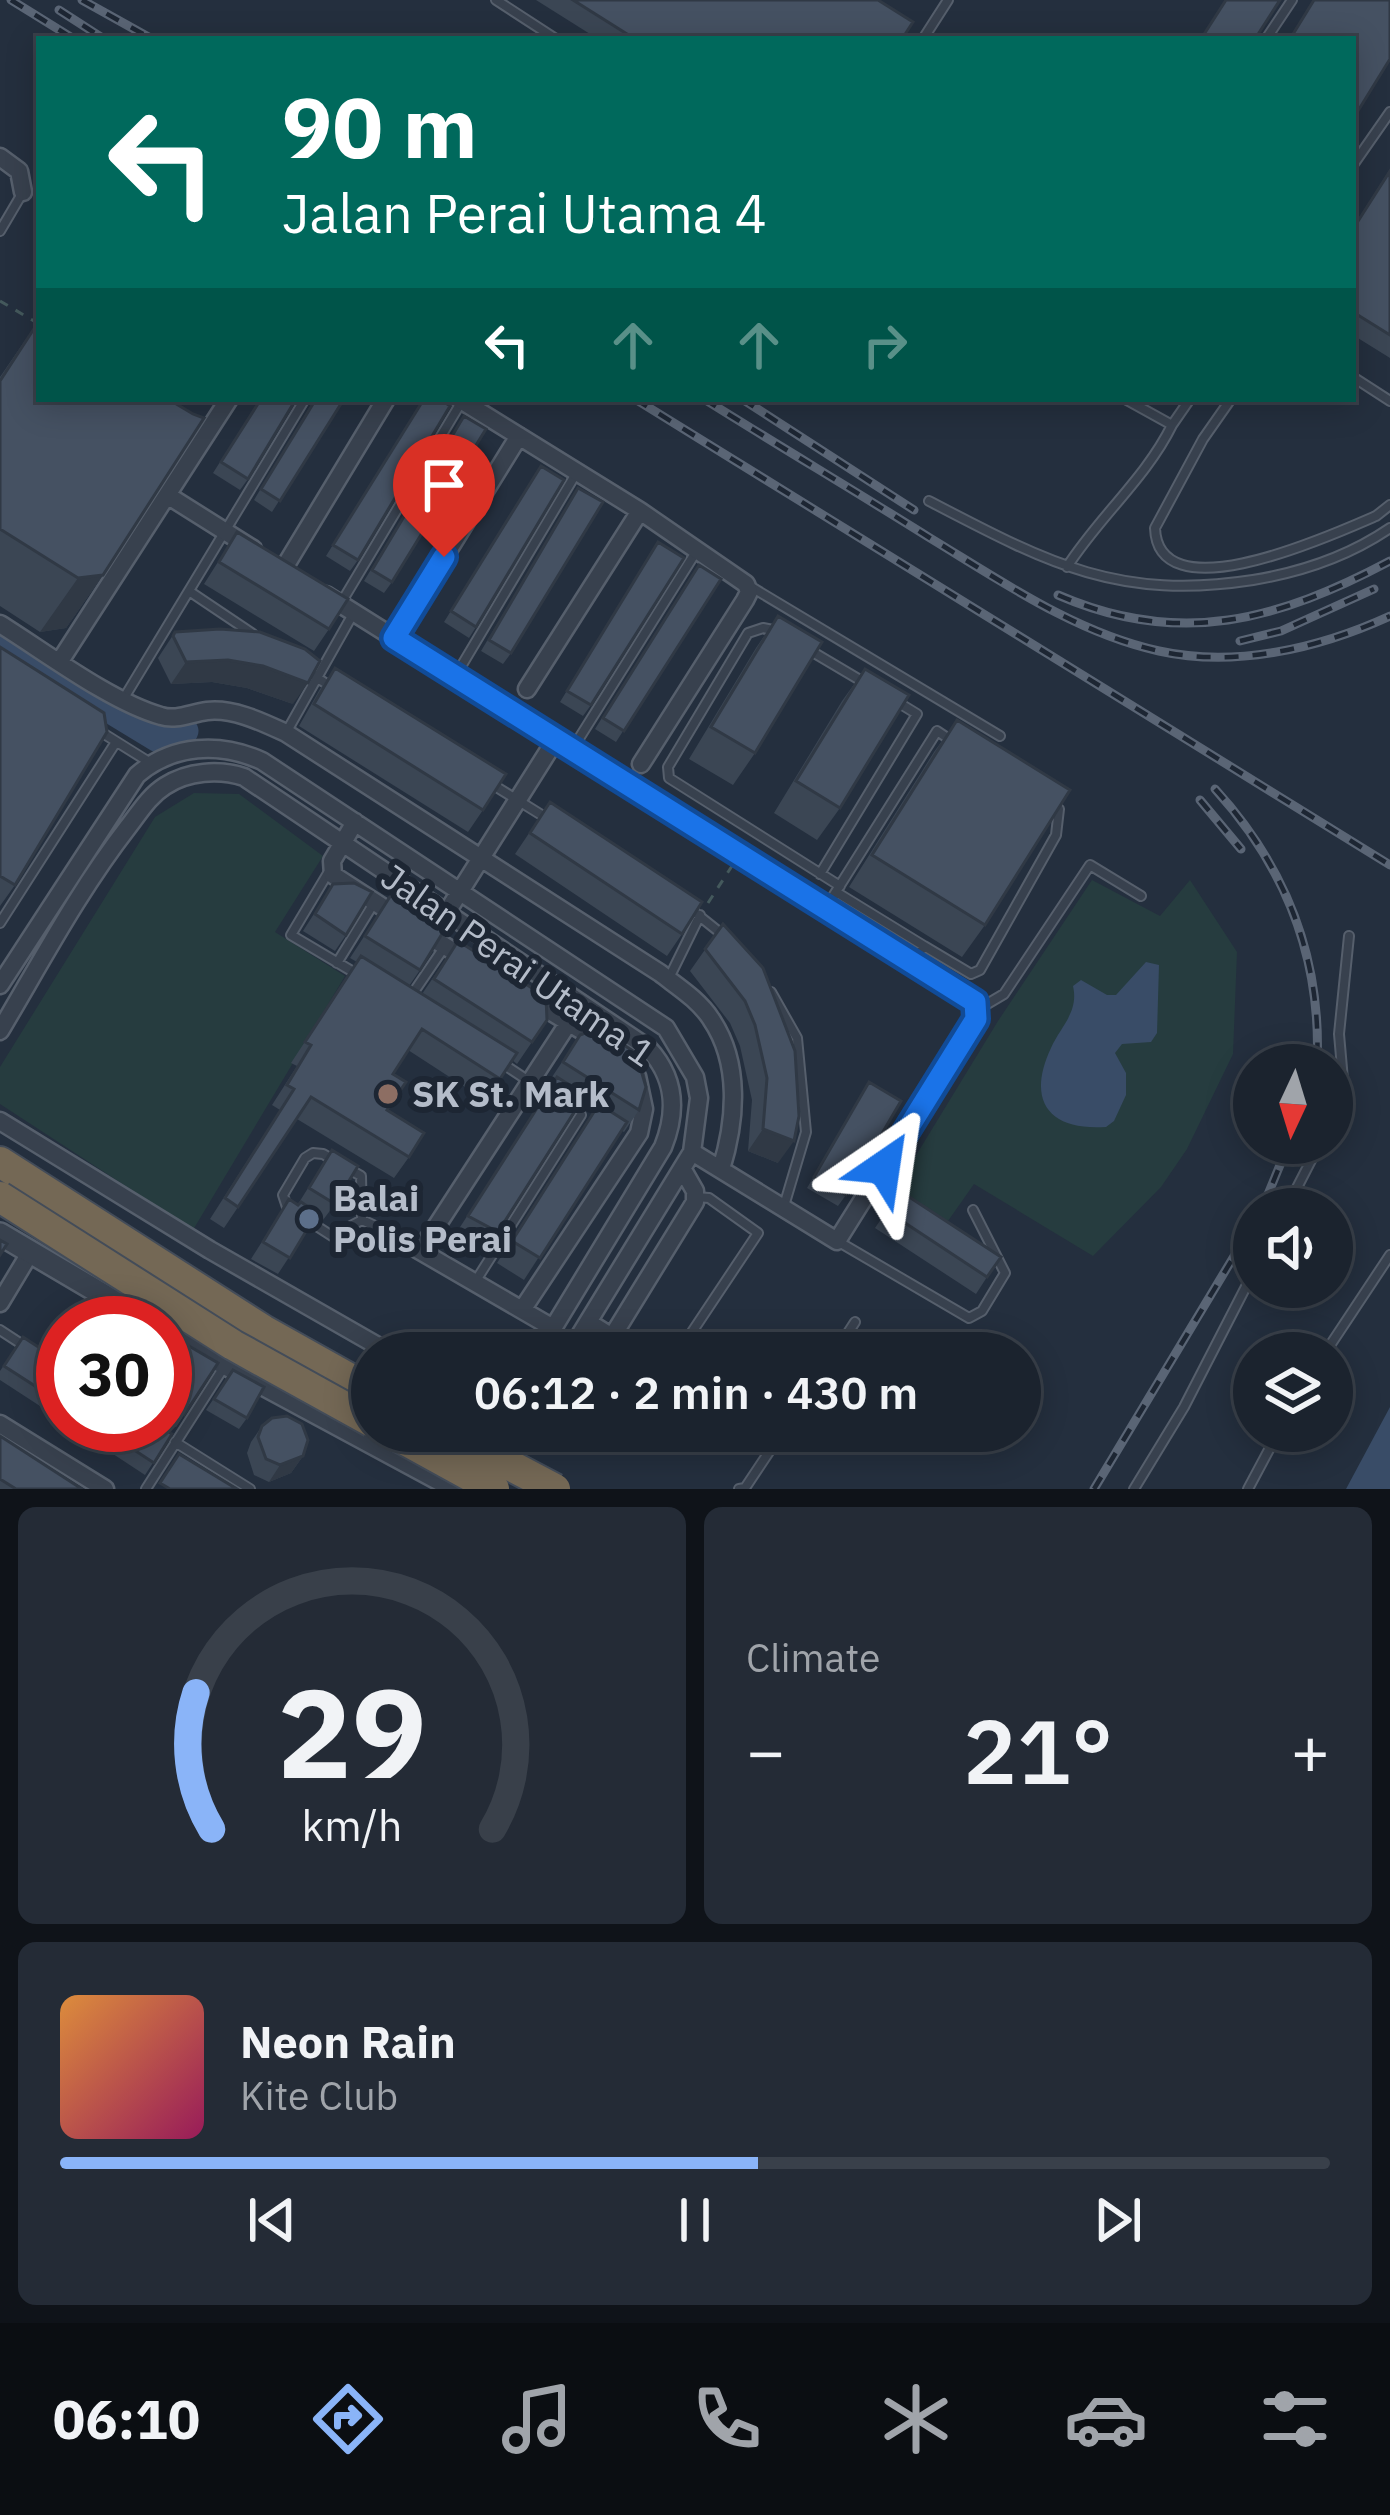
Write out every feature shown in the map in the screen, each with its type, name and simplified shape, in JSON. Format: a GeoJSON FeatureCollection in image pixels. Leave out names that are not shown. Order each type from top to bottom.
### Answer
{"type":"FeatureCollection","features":[{"type":"Feature","properties":{"kind":"highway"},"geometry":{"type":"LineString","coordinates":[[0,1162],[263,1330],[351,1379]]}},
{"type":"Feature","properties":{"kind":"highway"},"geometry":{"type":"LineString","coordinates":[[0,1197],[351,1417]]}},
{"type":"Feature","properties":{"kind":"highway"},"geometry":{"type":"LineString","coordinates":[[419,1452],[490,1485]]}},
{"type":"Feature","properties":{"kind":"highway"},"geometry":{"type":"LineString","coordinates":[[485,1452],[555,1489]]}},
{"type":"Feature","properties":{"kind":"street"},"geometry":{"type":"LineString","coordinates":[[0,157],[19,171],[23,192]]}},
{"type":"Feature","properties":{"kind":"street"},"geometry":{"type":"LineString","coordinates":[[60,662],[227,402]]}},
{"type":"Feature","properties":{"kind":"street"},"geometry":{"type":"LineString","coordinates":[[284,568],[384,402]]}},
{"type":"Feature","properties":{"kind":"street"},"geometry":{"type":"LineString","coordinates":[[463,402],[640,511],[747,588],[641,764]]}},
{"type":"Feature","properties":{"kind":"street"},"geometry":{"type":"LineString","coordinates":[[394,638],[519,436]]}},
{"type":"Feature","properties":{"kind":"street"},"geometry":{"type":"LineString","coordinates":[[167,495],[739,854],[834,895],[913,963],[975,1007],[976,1019],[837,1241],[692,1152]]}},
{"type":"Feature","properties":{"kind":"street"},"geometry":{"type":"LineString","coordinates":[[527,689],[640,511]]}},
{"type":"Feature","properties":{"kind":"street","name":"Jalan Perai Utama 1"},"geometry":{"type":"LineString","coordinates":[[0,624],[158,716],[211,710],[241,715],[286,733],[668,979],[710,1017],[730,1070],[734,1108],[721,1169]]}},
{"type":"Feature","properties":{"kind":"street"},"geometry":{"type":"LineString","coordinates":[[447,912],[518,800],[564,744]]}},
{"type":"Feature","properties":{"kind":"street","name":"Jalan Perai Utama 1"},"geometry":{"type":"LineString","coordinates":[[151,763],[210,747],[262,760],[666,1028],[695,1077],[699,1098],[692,1152],[582,1332]]}},
{"type":"Feature","properties":{"kind":"street"},"geometry":{"type":"LineString","coordinates":[[0,986],[111,812],[151,763]]}},
{"type":"Feature","properties":{"kind":"street","name":"Jalan Perai Utama 1"},"geometry":{"type":"LineString","coordinates":[[0,1031],[6,1009],[103,860],[154,794],[205,772],[227,771],[244,777],[648,1048],[670,1079],[674,1095],[664,1147],[551,1332]]}},
{"type":"Feature","properties":{"kind":"street","name":"Jalan Perai Utama 1"},"geometry":{"type":"LineString","coordinates":[[355,822],[341,843],[333,875],[480,968]]}},
{"type":"Feature","properties":{"kind":"street","name":"Jalan Perai Utama 1"},"geometry":{"type":"LineString","coordinates":[[515,990],[594,1036],[634,1069],[644,1109],[639,1133],[522,1310]]}},
{"type":"Feature","properties":{"kind":"street"},"geometry":{"type":"LineString","coordinates":[[421,1250],[569,1022]]}},
{"type":"Feature","properties":{"kind":"street"},"geometry":{"type":"LineString","coordinates":[[0,1121],[353,1332]]}},
{"type":"Feature","properties":{"kind":"street"},"geometry":{"type":"LineString","coordinates":[[615,1332],[696,1197],[683,1170]]}},
{"type":"Feature","properties":{"kind":"street"},"geometry":{"type":"LineString","coordinates":[[0,1234],[104,1296]]}},
{"type":"Feature","properties":{"kind":"street"},"geometry":{"type":"LineString","coordinates":[[392,1234],[553,1328]]}},
{"type":"Feature","properties":{"kind":"street"},"geometry":{"type":"LineString","coordinates":[[0,1303],[30,1253]]}},
{"type":"Feature","properties":{"kind":"street"},"geometry":{"type":"LineString","coordinates":[[588,1322],[604,1332]]}},
{"type":"Feature","properties":{"kind":"street"},"geometry":{"type":"LineString","coordinates":[[192,1347],[224,1366],[351,1421]]}},
{"type":"Feature","properties":{"kind":"street"},"geometry":{"type":"LineString","coordinates":[[0,1424],[105,1489]]}},
{"type":"Feature","properties":{"kind":"street"},"geometry":{"type":"LineString","coordinates":[[405,1452],[458,1489]]}},
{"type":"Feature","properties":{"kind":"street"},"geometry":{"type":"LineString","coordinates":[[508,1452],[490,1485],[513,1489]]}},
{"type":"Feature","properties":{"kind":"lane"},"geometry":{"type":"LineString","coordinates":[[496,0],[551,36]]}},
{"type":"Feature","properties":{"kind":"lane"},"geometry":{"type":"LineString","coordinates":[[925,36],[948,0]]}},
{"type":"Feature","properties":{"kind":"lane"},"geometry":{"type":"LineString","coordinates":[[1269,36],[1292,0]]}},
{"type":"Feature","properties":{"kind":"lane"},"geometry":{"type":"LineString","coordinates":[[1356,161],[1390,112]]}},
{"type":"Feature","properties":{"kind":"lane"},"geometry":{"type":"LineString","coordinates":[[0,231],[23,192]]}},
{"type":"Feature","properties":{"kind":"lane"},"geometry":{"type":"LineString","coordinates":[[1356,378],[1390,401]]}},
{"type":"Feature","properties":{"kind":"lane"},"geometry":{"type":"LineString","coordinates":[[123,699],[303,402]]}},
{"type":"Feature","properties":{"kind":"lane"},"geometry":{"type":"LineString","coordinates":[[286,733],[317,678],[347,608],[459,402]]}},
{"type":"Feature","properties":{"kind":"lane"},"geometry":{"type":"LineString","coordinates":[[1131,402],[1172,425]]}},
{"type":"Feature","properties":{"kind":"lane"},"geometry":{"type":"LineString","coordinates":[[1067,567],[1090,529],[1157,451],[1188,402]]}},
{"type":"Feature","properties":{"kind":"lane"},"geometry":{"type":"LineString","coordinates":[[1229,402],[1203,439],[1155,528],[1167,557],[1179,564],[1218,568],[1274,556],[1376,516],[1390,506]]}},
{"type":"Feature","properties":{"kind":"lane"},"geometry":{"type":"LineString","coordinates":[[456,676],[577,472]]}},
{"type":"Feature","properties":{"kind":"lane"},"geometry":{"type":"LineString","coordinates":[[929,501],[1067,567],[1114,581],[1184,589],[1292,574],[1365,545],[1390,528]]}},
{"type":"Feature","properties":{"kind":"lane"},"geometry":{"type":"LineString","coordinates":[[564,744],[697,550]]}},
{"type":"Feature","properties":{"kind":"lane"},"geometry":{"type":"LineString","coordinates":[[747,588],[1000,736]]}},
{"type":"Feature","properties":{"kind":"lane"},"geometry":{"type":"LineString","coordinates":[[189,591],[261,639],[241,639]]}},
{"type":"Feature","properties":{"kind":"lane"},"geometry":{"type":"LineString","coordinates":[[779,632],[763,628],[748,633],[668,767],[670,778],[820,874],[834,895],[971,974],[980,970],[1056,835],[1059,809],[1042,798]]}},
{"type":"Feature","properties":{"kind":"lane"},"geometry":{"type":"LineString","coordinates":[[160,640],[180,640]]}},
{"type":"Feature","properties":{"kind":"lane"},"geometry":{"type":"LineString","coordinates":[[799,644],[878,691]]}},
{"type":"Feature","properties":{"kind":"lane"},"geometry":{"type":"LineString","coordinates":[[298,665],[337,690]]}},
{"type":"Feature","properties":{"kind":"lane"},"geometry":{"type":"LineString","coordinates":[[820,874],[917,714],[898,703]]}},
{"type":"Feature","properties":{"kind":"lane"},"geometry":{"type":"LineString","coordinates":[[97,729],[151,763]]}},
{"type":"Feature","properties":{"kind":"lane"},"geometry":{"type":"LineString","coordinates":[[834,895],[937,731],[954,742]]}},
{"type":"Feature","properties":{"kind":"lane"},"geometry":{"type":"LineString","coordinates":[[0,923],[116,742]]}},
{"type":"Feature","properties":{"kind":"lane"},"geometry":{"type":"LineString","coordinates":[[477,775],[554,823]]}},
{"type":"Feature","properties":{"kind":"lane"},"geometry":{"type":"LineString","coordinates":[[975,1007],[1004,994],[1090,865],[1141,896]]}},
{"type":"Feature","properties":{"kind":"lane"},"geometry":{"type":"LineString","coordinates":[[331,869],[291,935],[372,983]]}},
{"type":"Feature","properties":{"kind":"lane"},"geometry":{"type":"LineString","coordinates":[[337,963],[375,902]]}},
{"type":"Feature","properties":{"kind":"lane"},"geometry":{"type":"LineString","coordinates":[[682,903],[735,949]]}},
{"type":"Feature","properties":{"kind":"lane"},"geometry":{"type":"LineString","coordinates":[[668,979],[700,915]]}},
{"type":"Feature","properties":{"kind":"lane"},"geometry":{"type":"LineString","coordinates":[[1340,1044],[1349,936]]}},
{"type":"Feature","properties":{"kind":"lane"},"geometry":{"type":"LineString","coordinates":[[407,1003],[444,946]]}},
{"type":"Feature","properties":{"kind":"lane"},"geometry":{"type":"LineString","coordinates":[[913,963],[924,946]]}},
{"type":"Feature","properties":{"kind":"lane"},"geometry":{"type":"LineString","coordinates":[[765,981],[797,1038],[806,1132],[783,1208]]}},
{"type":"Feature","properties":{"kind":"lane"},"geometry":{"type":"LineString","coordinates":[[496,1060],[597,1126]]}},
{"type":"Feature","properties":{"kind":"lane"},"geometry":{"type":"LineString","coordinates":[[474,1283],[581,1115]]}},
{"type":"Feature","properties":{"kind":"lane"},"geometry":{"type":"LineString","coordinates":[[614,1136],[630,1146]]}},
{"type":"Feature","properties":{"kind":"lane"},"geometry":{"type":"LineString","coordinates":[[323,1154],[361,1176],[362,1220],[332,1236],[287,1207],[283,1195],[305,1158],[323,1154]]}},
{"type":"Feature","properties":{"kind":"lane"},"geometry":{"type":"LineString","coordinates":[[692,1332],[758,1233],[758,1228],[709,1198],[696,1197]]}},
{"type":"Feature","properties":{"kind":"lane"},"geometry":{"type":"LineString","coordinates":[[837,1241],[969,1318],[982,1310],[1005,1274],[973,1210]]}},
{"type":"Feature","properties":{"kind":"lane"},"geometry":{"type":"LineString","coordinates":[[362,1220],[392,1234]]}},
{"type":"Feature","properties":{"kind":"lane"},"geometry":{"type":"LineString","coordinates":[[1339,1332],[1390,1255]]}},
{"type":"Feature","properties":{"kind":"lane"},"geometry":{"type":"LineString","coordinates":[[1134,1489],[1184,1407],[1235,1308]]}},
{"type":"Feature","properties":{"kind":"lane"},"geometry":{"type":"LineString","coordinates":[[849,1332],[855,1322]]}},
{"type":"Feature","properties":{"kind":"lane"},"geometry":{"type":"LineString","coordinates":[[0,1330],[32,1350]]}},
{"type":"Feature","properties":{"kind":"lane"},"geometry":{"type":"LineString","coordinates":[[192,1417],[224,1366]]}},
{"type":"Feature","properties":{"kind":"lane"},"geometry":{"type":"LineString","coordinates":[[146,1489],[170,1452]]}},
{"type":"Feature","properties":{"kind":"lane"},"geometry":{"type":"LineString","coordinates":[[192,1452],[250,1489]]}},
{"type":"Feature","properties":{"kind":"lane"},"geometry":{"type":"LineString","coordinates":[[740,1489],[769,1452]]}},
{"type":"Feature","properties":{"kind":"lane"},"geometry":{"type":"LineString","coordinates":[[1248,1489],[1268,1452]]}},
{"type":"Feature","properties":{"kind":"path"},"geometry":{"type":"LineString","coordinates":[[0,301],[36,322]]}},
{"type":"Feature","properties":{"kind":"path"},"geometry":{"type":"LineString","coordinates":[[700,915],[739,854]]}},
{"type":"Feature","properties":{"kind":"green space"},"geometry":{"type":"Polygon","coordinates":[[[194,793],[239,794],[323,856],[275,932],[345,976],[193,1230],[0,1104],[0,1067],[155,817],[194,793]]]}},
{"type":"Feature","properties":{"kind":"green space"},"geometry":{"type":"Polygon","coordinates":[[[1092,880],[1160,916],[1190,880],[1237,952],[1233,1054],[1187,1149],[1161,1187],[1093,1256],[974,1184],[948,1221],[893,1193],[998,1021],[1092,880]]]}},
{"type":"Feature","properties":{"kind":"water"},"geometry":{"type":"Polygon","coordinates":[[[1146,962],[1159,965],[1157,1033],[1151,1042],[1122,1044],[1115,1053],[1126,1073],[1126,1095],[1114,1121],[1106,1127],[1086,1127],[1057,1118],[1042,1097],[1041,1083],[1051,1048],[1071,1011],[1073,986],[1081,980],[1116,995],[1146,962]]]}},
{"type":"Feature","properties":{"kind":"water"},"geometry":{"type":"Polygon","coordinates":[[[1390,1407],[1390,1489],[1346,1489],[1390,1407]]]}},
{"type":"Feature","properties":{"kind":"building"},"geometry":{"type":"Polygon","coordinates":[[[573,0],[878,0],[913,22],[904,36],[630,36],[573,0]]]}},
{"type":"Feature","properties":{"kind":"building"},"geometry":{"type":"Polygon","coordinates":[[[1226,0],[1280,0],[1257,36],[1203,36],[1226,0]]]}},
{"type":"Feature","properties":{"kind":"building"},"geometry":{"type":"Polygon","coordinates":[[[1314,0],[1390,0],[1390,59],[1356,114],[1356,36],[1292,36],[1314,0]]]}},
{"type":"Feature","properties":{"kind":"building"},"geometry":{"type":"Polygon","coordinates":[[[1390,171],[1390,335],[1356,314],[1356,224],[1390,171]]]}},
{"type":"Feature","properties":{"kind":"building"},"geometry":{"type":"Polygon","coordinates":[[[36,326],[36,402],[173,402],[204,418],[103,575],[78,578],[0,529],[0,381],[36,326]]]}},
{"type":"Feature","properties":{"kind":"building"},"geometry":{"type":"Polygon","coordinates":[[[259,402],[294,402],[248,479],[221,462],[259,402]]]}},
{"type":"Feature","properties":{"kind":"building"},"geometry":{"type":"Polygon","coordinates":[[[314,402],[342,402],[280,501],[261,489],[314,402]]]}},
{"type":"Feature","properties":{"kind":"building"},"geometry":{"type":"Polygon","coordinates":[[[422,402],[450,406],[358,560],[333,545],[422,402]]]}},
{"type":"Feature","properties":{"kind":"building"},"geometry":{"type":"Polygon","coordinates":[[[464,416],[486,429],[392,582],[372,570],[464,416]]]}},
{"type":"Feature","properties":{"kind":"building"},"geometry":{"type":"Polygon","coordinates":[[[541,466],[564,480],[476,627],[451,611],[541,466]]]}},
{"type":"Feature","properties":{"kind":"building"},"geometry":{"type":"Polygon","coordinates":[[[578,488],[603,502],[511,653],[489,640],[578,488]]]}},
{"type":"Feature","properties":{"kind":"building"},"geometry":{"type":"Polygon","coordinates":[[[237,532],[348,599],[329,629],[219,562],[237,532]]]}},
{"type":"Feature","properties":{"kind":"building"},"geometry":{"type":"Polygon","coordinates":[[[658,542],[684,558],[591,705],[567,691],[658,542]]]}},
{"type":"Feature","properties":{"kind":"building"},"geometry":{"type":"Polygon","coordinates":[[[699,565],[721,579],[624,731],[603,718],[699,565]]]}},
{"type":"Feature","properties":{"kind":"building"},"geometry":{"type":"Polygon","coordinates":[[[778,616],[822,642],[755,753],[711,727],[778,616]]]}},
{"type":"Feature","properties":{"kind":"building"},"geometry":{"type":"Polygon","coordinates":[[[175,632],[260,632],[305,649],[320,661],[308,683],[263,666],[228,660],[186,662],[173,636],[175,632]]]}},
{"type":"Feature","properties":{"kind":"building"},"geometry":{"type":"Polygon","coordinates":[[[0,647],[104,713],[107,732],[15,885],[0,876],[0,647]]]}},
{"type":"Feature","properties":{"kind":"building"},"geometry":{"type":"Polygon","coordinates":[[[335,668],[506,774],[483,810],[314,704],[335,668]]]}},
{"type":"Feature","properties":{"kind":"building"},"geometry":{"type":"Polygon","coordinates":[[[865,669],[909,695],[840,808],[796,781],[865,669]]]}},
{"type":"Feature","properties":{"kind":"building"},"geometry":{"type":"Polygon","coordinates":[[[957,720],[1070,790],[985,925],[872,855],[957,720]]]}},
{"type":"Feature","properties":{"kind":"building"},"geometry":{"type":"Polygon","coordinates":[[[550,802],[702,902],[682,934],[530,833],[550,802]]]}},
{"type":"Feature","properties":{"kind":"building"},"geometry":{"type":"Polygon","coordinates":[[[354,883],[372,892],[346,935],[315,914],[333,884],[354,883]]]}},
{"type":"Feature","properties":{"kind":"building"},"geometry":{"type":"Polygon","coordinates":[[[391,895],[445,929],[420,970],[365,936],[391,895]]]}},
{"type":"Feature","properties":{"kind":"building"},"geometry":{"type":"Polygon","coordinates":[[[723,924],[763,968],[795,1051],[799,1116],[794,1141],[763,1129],[767,1078],[755,1025],[745,1001],[705,949],[723,924]]]}},
{"type":"Feature","properties":{"kind":"building"},"geometry":{"type":"Polygon","coordinates":[[[458,941],[546,997],[547,1020],[532,1042],[434,979],[458,941]]]}},
{"type":"Feature","properties":{"kind":"building"},"geometry":{"type":"Polygon","coordinates":[[[361,956],[517,1053],[500,1079],[422,1029],[393,1074],[406,1082],[387,1110],[424,1133],[409,1157],[311,1097],[238,1207],[225,1198],[294,1089],[287,1085],[311,1045],[305,1042],[361,956]]]}},
{"type":"Feature","properties":{"kind":"building"},"geometry":{"type":"Polygon","coordinates":[[[598,1028],[636,1053],[646,1087],[639,1110],[563,1062],[580,1035],[598,1028]]]}},
{"type":"Feature","properties":{"kind":"building"},"geometry":{"type":"Polygon","coordinates":[[[557,1077],[585,1095],[498,1232],[468,1216],[557,1077]]]}},
{"type":"Feature","properties":{"kind":"building"},"geometry":{"type":"Polygon","coordinates":[[[869,1082],[901,1101],[846,1195],[814,1177],[869,1082]]]}},
{"type":"Feature","properties":{"kind":"building"},"geometry":{"type":"Polygon","coordinates":[[[599,1104],[627,1122],[540,1258],[512,1241],[599,1104]]]}},
{"type":"Feature","properties":{"kind":"building"},"geometry":{"type":"Polygon","coordinates":[[[332,1150],[358,1166],[335,1204],[309,1188],[332,1150]]]}},
{"type":"Feature","properties":{"kind":"building"},"geometry":{"type":"Polygon","coordinates":[[[900,1191],[1001,1257],[987,1277],[887,1211],[900,1191]]]}},
{"type":"Feature","properties":{"kind":"building"},"geometry":{"type":"Polygon","coordinates":[[[289,1199],[317,1213],[290,1258],[263,1242],[289,1199]]]}},
{"type":"Feature","properties":{"kind":"building"},"geometry":{"type":"Polygon","coordinates":[[[23,1337],[36,1345],[36,1387],[4,1366],[23,1337]]]}},
{"type":"Feature","properties":{"kind":"building"},"geometry":{"type":"Polygon","coordinates":[[[192,1348],[218,1363],[192,1403],[192,1348]]]}},
{"type":"Feature","properties":{"kind":"building"},"geometry":{"type":"Polygon","coordinates":[[[233,1370],[264,1387],[247,1418],[214,1399],[233,1370]]]}},
{"type":"Feature","properties":{"kind":"building"},"geometry":{"type":"Polygon","coordinates":[[[287,1416],[302,1424],[308,1440],[303,1456],[280,1465],[266,1459],[258,1437],[272,1418],[287,1416]]]}},
{"type":"Feature","properties":{"kind":"building"},"geometry":{"type":"Polygon","coordinates":[[[0,1436],[82,1489],[16,1489],[0,1479],[0,1436]]]}},
{"type":"Feature","properties":{"kind":"building"},"geometry":{"type":"Polygon","coordinates":[[[137,1452],[161,1452],[154,1463],[137,1452]]]}},
{"type":"Feature","properties":{"kind":"building"},"geometry":{"type":"Polygon","coordinates":[[[179,1454],[237,1489],[170,1489],[160,1483],[179,1454]]]}},
{"type":"Feature","properties":{"kind":"waterway"},"geometry":{"type":"LineString","coordinates":[[0,643],[158,739],[185,731]]}},
{"type":"Feature","properties":{"kind":"railway"},"geometry":{"type":"LineString","coordinates":[[11,0],[69,36]]}},
{"type":"Feature","properties":{"kind":"railway"},"geometry":{"type":"LineString","coordinates":[[82,0],[147,36]]}},
{"type":"Feature","properties":{"kind":"railway"},"geometry":{"type":"LineString","coordinates":[[59,10],[99,36]]}},
{"type":"Feature","properties":{"kind":"railway"},"geometry":{"type":"LineString","coordinates":[[640,402],[1390,865]]}},
{"type":"Feature","properties":{"kind":"railway"},"geometry":{"type":"LineString","coordinates":[[709,402],[1012,588],[1128,643],[1188,656],[1247,656],[1306,646],[1390,616]]}},
{"type":"Feature","properties":{"kind":"railway"},"geometry":{"type":"LineString","coordinates":[[747,402],[914,510]]}},
{"type":"Feature","properties":{"kind":"railway"},"geometry":{"type":"LineString","coordinates":[[1058,595],[1146,620],[1228,620],[1308,599],[1390,561]]}},
{"type":"Feature","properties":{"kind":"railway"},"geometry":{"type":"LineString","coordinates":[[1240,641],[1281,631],[1374,589]]}},
{"type":"Feature","properties":{"kind":"railway"},"geometry":{"type":"LineString","coordinates":[[1215,789],[1262,850],[1294,916],[1313,988],[1317,1044]]}},
{"type":"Feature","properties":{"kind":"railway"},"geometry":{"type":"LineString","coordinates":[[1200,800],[1241,849]]}},
{"type":"Feature","properties":{"kind":"railway"},"geometry":{"type":"LineString","coordinates":[[1271,1188],[1280,1164]]}},
{"type":"Feature","properties":{"kind":"railway"},"geometry":{"type":"LineString","coordinates":[[1094,1489],[1233,1258]]}},
{"type":"Feature","properties":{"kind":"place","name":"SK St. Mark"},"geometry":{"type":"Point","coordinates":[388,1094]}},
{"type":"Feature","properties":{"kind":"place","name":"Balai Polis Perai"},"geometry":{"type":"Point","coordinates":[309,1219]}},
{"type":"Feature","properties":{"kind":"route"},"geometry":{"type":"LineString","coordinates":[[444,557],[394,638],[975,1002],[976,1019],[884,1167]]}}]}
